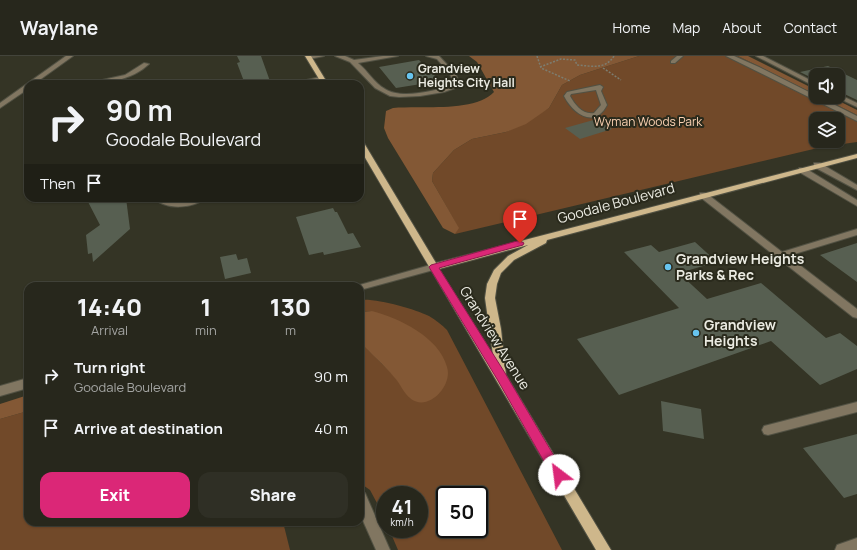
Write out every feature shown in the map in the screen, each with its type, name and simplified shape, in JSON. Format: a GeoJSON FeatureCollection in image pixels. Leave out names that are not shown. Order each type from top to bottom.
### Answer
{"type":"FeatureCollection","features":[{"type":"Feature","properties":{"kind":"main road"},"geometry":{"type":"LineString","coordinates":[[308,56],[322,80]]}},
{"type":"Feature","properties":{"kind":"main road","name":"Grandview Avenue"},"geometry":{"type":"LineString","coordinates":[[364,150],[604,550]]}},
{"type":"Feature","properties":{"kind":"main road","name":"Goodale Boulevard"},"geometry":{"type":"LineString","coordinates":[[434,267],[569,230],[857,156]]}},
{"type":"Feature","properties":{"kind":"main road"},"geometry":{"type":"LineString","coordinates":[[501,376],[496,328],[490,298],[497,272],[511,258],[536,244],[569,230]]}},
{"type":"Feature","properties":{"kind":"street"},"geometry":{"type":"LineString","coordinates":[[36,80],[70,56]]}},
{"type":"Feature","properties":{"kind":"street"},"geometry":{"type":"LineString","coordinates":[[308,56],[321,56]]}},
{"type":"Feature","properties":{"kind":"street"},"geometry":{"type":"LineString","coordinates":[[338,56],[354,62],[384,92],[405,96],[437,92],[458,86],[453,74],[439,58],[429,56]]}},
{"type":"Feature","properties":{"kind":"street"},"geometry":{"type":"LineString","coordinates":[[354,62],[395,56]]}},
{"type":"Feature","properties":{"kind":"street"},"geometry":{"type":"LineString","coordinates":[[673,62],[680,56]]}},
{"type":"Feature","properties":{"kind":"street"},"geometry":{"type":"LineString","coordinates":[[729,56],[757,68],[857,119]]}},
{"type":"Feature","properties":{"kind":"street"},"geometry":{"type":"LineString","coordinates":[[759,56],[809,81]]}},
{"type":"Feature","properties":{"kind":"street"},"geometry":{"type":"LineString","coordinates":[[107,80],[127,76],[146,64]]}},
{"type":"Feature","properties":{"kind":"street"},"geometry":{"type":"LineString","coordinates":[[600,87],[598,91],[604,105],[599,114],[583,114],[570,104],[567,96],[569,93],[588,89],[600,87]]}},
{"type":"Feature","properties":{"kind":"street"},"geometry":{"type":"LineString","coordinates":[[0,106],[24,89]]}},
{"type":"Feature","properties":{"kind":"street"},"geometry":{"type":"LineString","coordinates":[[845,99],[857,105]]}},
{"type":"Feature","properties":{"kind":"street"},"geometry":{"type":"LineString","coordinates":[[818,165],[857,188]]}},
{"type":"Feature","properties":{"kind":"street"},"geometry":{"type":"LineString","coordinates":[[802,170],[857,204]]}},
{"type":"Feature","properties":{"kind":"street"},"geometry":{"type":"LineString","coordinates":[[703,195],[857,314]]}},
{"type":"Feature","properties":{"kind":"street"},"geometry":{"type":"LineString","coordinates":[[163,202],[176,204],[190,202]]}},
{"type":"Feature","properties":{"kind":"street"},"geometry":{"type":"LineString","coordinates":[[781,255],[857,232]]}},
{"type":"Feature","properties":{"kind":"street","name":"Goodale Boulevard"},"geometry":{"type":"LineString","coordinates":[[364,287],[434,267]]}},
{"type":"Feature","properties":{"kind":"street"},"geometry":{"type":"LineString","coordinates":[[0,391],[24,384]]}},
{"type":"Feature","properties":{"kind":"street"},"geometry":{"type":"LineString","coordinates":[[768,430],[857,408]]}},
{"type":"Feature","properties":{"kind":"street"},"geometry":{"type":"LineString","coordinates":[[364,507],[383,550]]}},
{"type":"Feature","properties":{"kind":"street"},"geometry":{"type":"LineString","coordinates":[[842,550],[857,545]]}},
{"type":"Feature","properties":{"kind":"path"},"geometry":{"type":"LineString","coordinates":[[537,56],[540,67]]}},
{"type":"Feature","properties":{"kind":"path"},"geometry":{"type":"LineString","coordinates":[[603,68],[611,62],[614,56]]}},
{"type":"Feature","properties":{"kind":"path"},"geometry":{"type":"LineString","coordinates":[[540,67],[566,57],[575,60],[577,65],[603,68],[621,80]]}},
{"type":"Feature","properties":{"kind":"path"},"geometry":{"type":"LineString","coordinates":[[540,67],[588,89]]}},
{"type":"Feature","properties":{"kind":"green space","name":"Wyman Woods Park"},"geometry":{"type":"Polygon","coordinates":[[[639,56],[738,56],[809,92],[809,104],[835,104],[857,115],[857,142],[845,144],[845,112],[809,112],[809,148],[818,148],[455,234],[458,227],[432,181],[433,173],[454,150],[472,139],[506,132],[549,108],[562,85],[580,75],[639,56]]]}},
{"type":"Feature","properties":{"kind":"green space"},"geometry":{"type":"Polygon","coordinates":[[[364,300],[385,302],[414,310],[429,316],[447,330],[562,550],[398,550],[393,538],[428,538],[428,486],[376,486],[376,501],[370,490],[364,486],[364,346],[395,377],[411,399],[372,311],[364,312],[364,300]]]}},
{"type":"Feature","properties":{"kind":"green space"},"geometry":{"type":"Polygon","coordinates":[[[24,412],[24,526],[284,526],[290,550],[0,550],[0,419],[24,412]]]}},
{"type":"Feature","properties":{"kind":"shaded area"},"geometry":{"type":"Polygon","coordinates":[[[469,56],[639,56],[580,75],[562,85],[549,108],[526,124],[506,132],[472,139],[454,150],[433,173],[432,181],[459,228],[455,234],[443,228],[388,138],[384,128],[386,111],[393,108],[461,106],[485,99],[494,92],[477,62],[469,56]]]}},
{"type":"Feature","properties":{"kind":"shaded area"},"geometry":{"type":"Polygon","coordinates":[[[738,56],[748,56],[809,86],[809,92],[738,56]]]}},
{"type":"Feature","properties":{"kind":"shaded area"},"geometry":{"type":"Polygon","coordinates":[[[835,104],[845,104],[857,110],[857,115],[835,104]]]}},
{"type":"Feature","properties":{"kind":"shaded area"},"geometry":{"type":"Polygon","coordinates":[[[372,311],[394,318],[417,330],[436,347],[443,356],[448,374],[443,388],[438,395],[425,402],[418,402],[411,399],[406,394],[396,379],[364,346],[364,312],[372,311]]]}},
{"type":"Feature","properties":{"kind":"shaded area"},"geometry":{"type":"Polygon","coordinates":[[[24,396],[24,412],[0,419],[0,404],[24,396]]]}},
{"type":"Feature","properties":{"kind":"building"},"geometry":{"type":"Polygon","coordinates":[[[237,56],[261,56],[270,80],[243,80],[237,63],[240,62],[237,56]]]}},
{"type":"Feature","properties":{"kind":"building","name":"Grandview Heights City Hall"},"geometry":{"type":"Polygon","coordinates":[[[419,60],[440,81],[396,88],[379,67],[419,60]]]}},
{"type":"Feature","properties":{"kind":"building"},"geometry":{"type":"Polygon","coordinates":[[[828,66],[832,68],[819,68],[828,66]]]}},
{"type":"Feature","properties":{"kind":"building"},"geometry":{"type":"Polygon","coordinates":[[[809,70],[809,76],[800,72],[809,70]]]}},
{"type":"Feature","properties":{"kind":"building"},"geometry":{"type":"Polygon","coordinates":[[[845,74],[857,80],[857,100],[845,94],[845,74]]]}},
{"type":"Feature","properties":{"kind":"building"},"geometry":{"type":"Polygon","coordinates":[[[597,119],[612,129],[580,139],[565,128],[597,119]]]}},
{"type":"Feature","properties":{"kind":"building"},"geometry":{"type":"Polygon","coordinates":[[[88,202],[127,202],[130,229],[93,262],[92,253],[88,254],[86,235],[100,225],[88,202]]]}},
{"type":"Feature","properties":{"kind":"building"},"geometry":{"type":"Polygon","coordinates":[[[333,208],[335,212],[337,212],[348,234],[353,233],[361,247],[324,255],[323,252],[309,255],[296,217],[333,208]]]}},
{"type":"Feature","properties":{"kind":"building","name":"Grandview Heights"},"geometry":{"type":"Polygon","coordinates":[[[695,242],[717,262],[679,273],[707,299],[761,283],[826,338],[840,333],[857,346],[857,369],[820,385],[771,341],[619,395],[577,339],[679,308],[624,252],[651,245],[659,252],[695,242]]]}},
{"type":"Feature","properties":{"kind":"building"},"geometry":{"type":"Polygon","coordinates":[[[857,243],[857,282],[820,255],[857,243]]]}},
{"type":"Feature","properties":{"kind":"building"},"geometry":{"type":"Polygon","coordinates":[[[236,254],[238,260],[247,258],[251,273],[225,279],[220,257],[236,254]]]}},
{"type":"Feature","properties":{"kind":"building"},"geometry":{"type":"Polygon","coordinates":[[[661,401],[701,409],[704,439],[663,431],[661,401]]]}},
{"type":"Feature","properties":{"kind":"building"},"geometry":{"type":"Polygon","coordinates":[[[857,434],[857,494],[844,498],[803,448],[857,434]]]}},
{"type":"Feature","properties":{"kind":"place","name":"Grandview Heights City Hall"},"geometry":{"type":"Point","coordinates":[410,76]}},
{"type":"Feature","properties":{"kind":"place","name":"Grandview Heights Parks & Rec"},"geometry":{"type":"Point","coordinates":[668,267]}},
{"type":"Feature","properties":{"kind":"place","name":"Grandview Heights"},"geometry":{"type":"Point","coordinates":[696,333]}},
{"type":"Feature","properties":{"kind":"route"},"geometry":{"type":"LineString","coordinates":[[520,243],[434,267],[466,322],[501,376],[559,475]]}}]}
